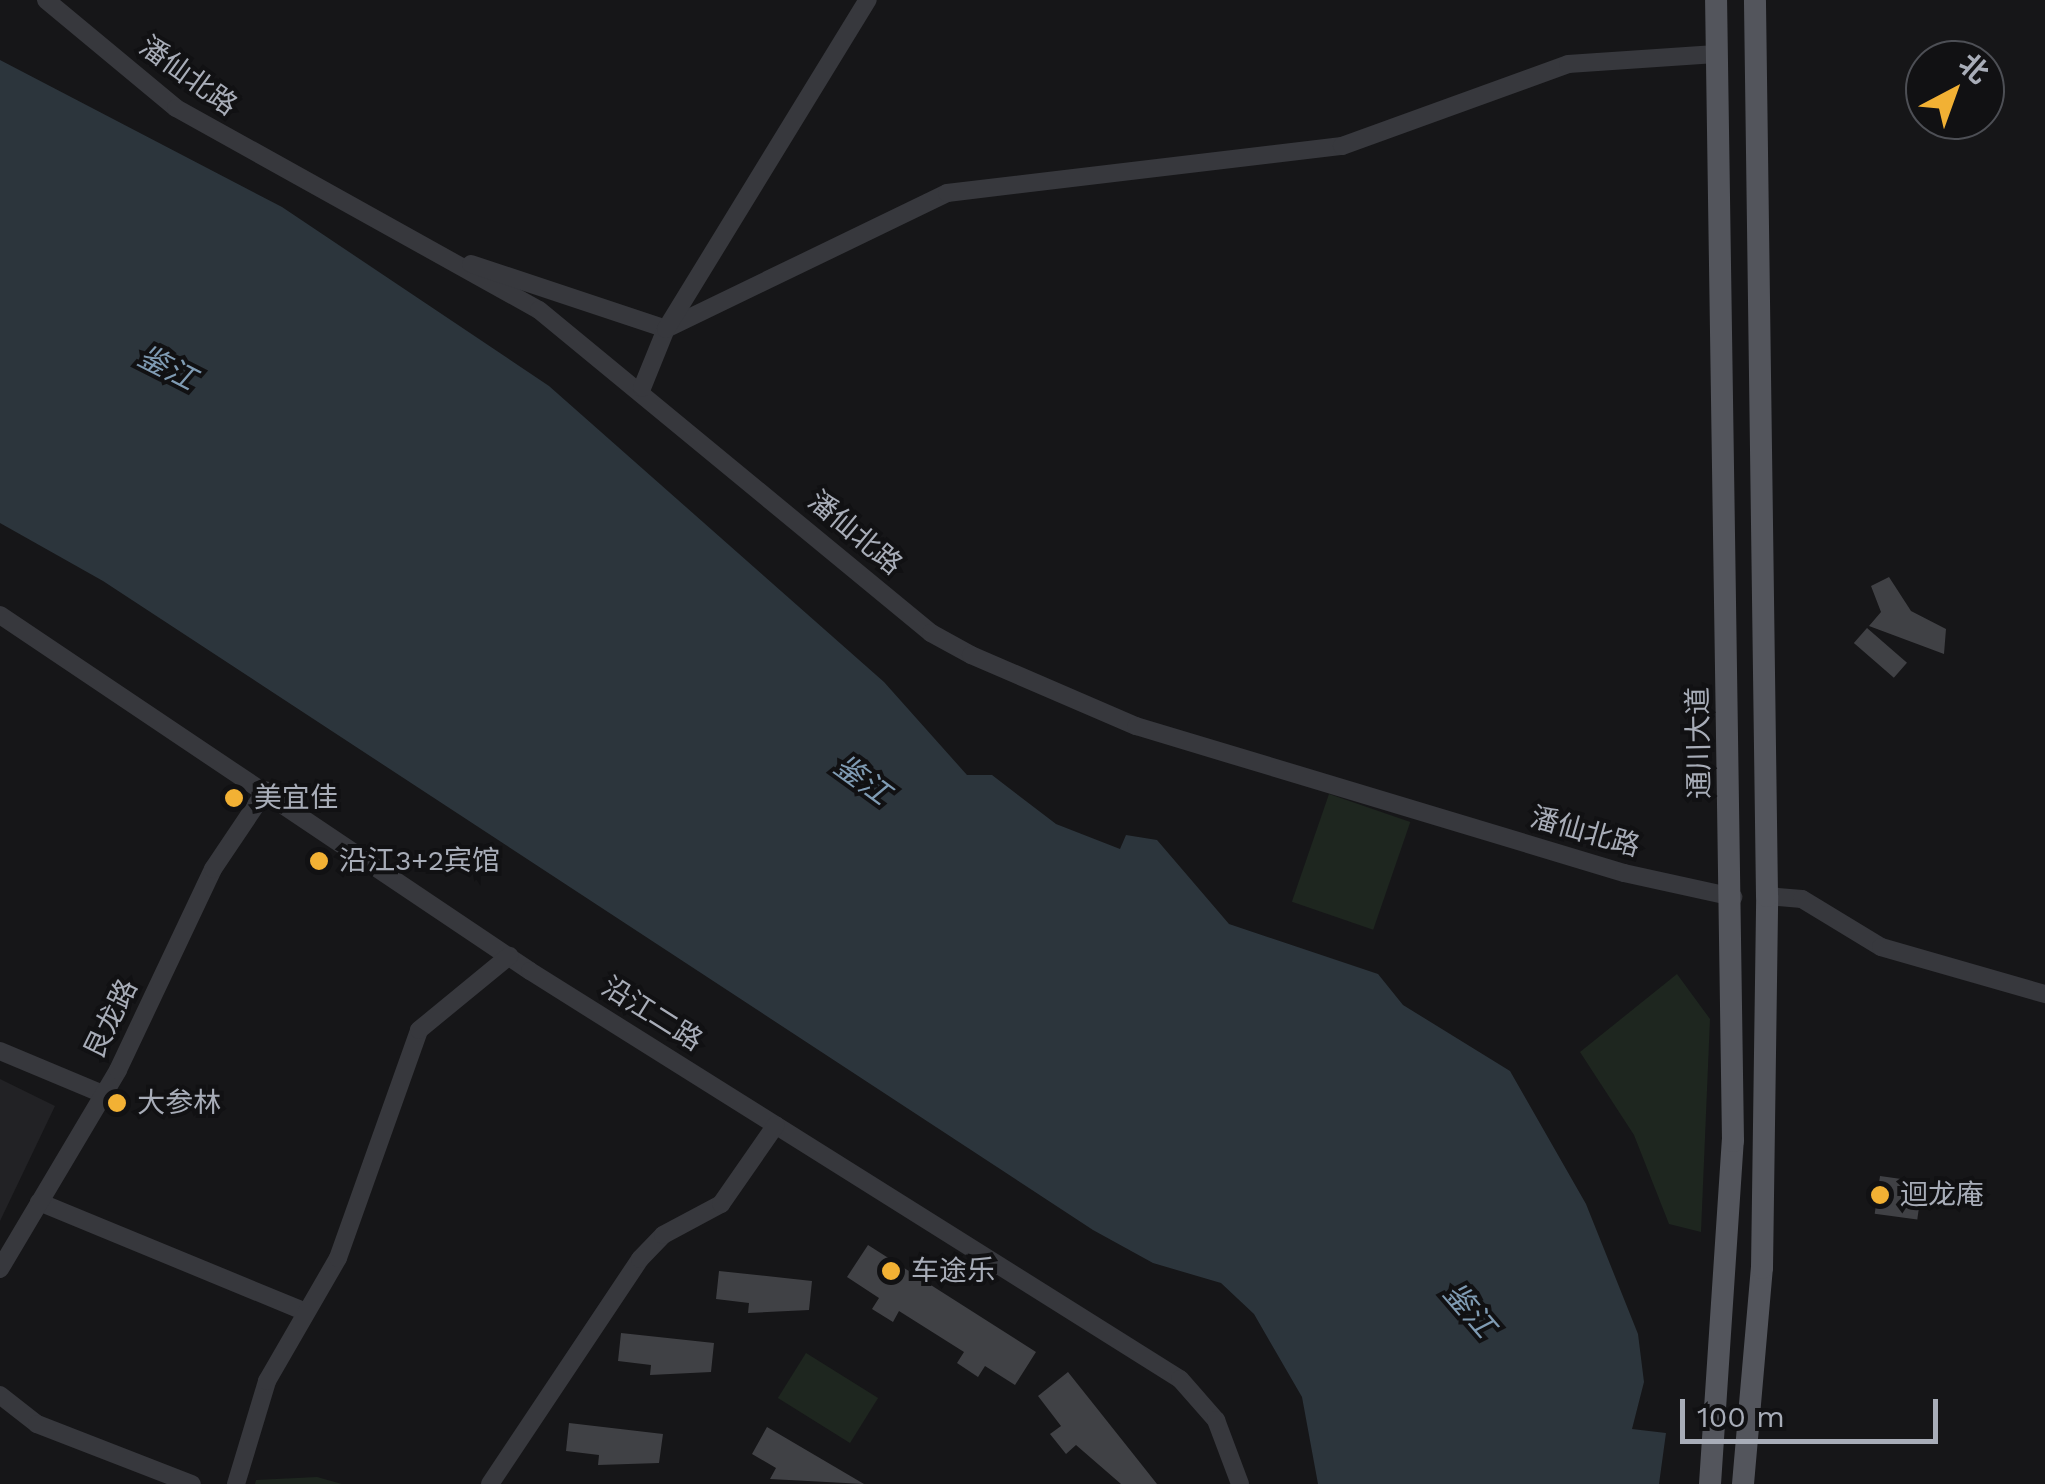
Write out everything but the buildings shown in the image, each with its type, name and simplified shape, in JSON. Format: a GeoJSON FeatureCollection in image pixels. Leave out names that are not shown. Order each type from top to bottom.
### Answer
{"type":"FeatureCollection","features":[{"type":"Feature","properties":{"kind":"main road","name":"通川大道"},"geometry":{"type":"LineString","coordinates":[[1710,1484],[1729,1262],[1733,896],[1716,0]]}},
{"type":"Feature","properties":{"kind":"main road"},"geometry":{"type":"LineString","coordinates":[[1743,1484],[1762,1268],[1767,896],[1755,0]]}},
{"type":"Feature","properties":{"kind":"street","name":"潘仙北路"},"geometry":{"type":"LineString","coordinates":[[46,0],[176,108],[358,216],[466,263],[642,388],[931,633],[1069,704],[1624,874],[1733,896]]}},
{"type":"Feature","properties":{"kind":"street"},"geometry":{"type":"LineString","coordinates":[[642,388],[666,328],[868,0]]}},
{"type":"Feature","properties":{"kind":"street"},"geometry":{"type":"LineString","coordinates":[[466,263],[666,328],[963,189],[1342,146],[1568,64],[1716,54]]}},
{"type":"Feature","properties":{"kind":"street","name":"沿江二路"},"geometry":{"type":"LineString","coordinates":[[0,615],[508,956],[1180,1379],[1216,1420],[1240,1484]]}},
{"type":"Feature","properties":{"kind":"street","name":"艮龙路"},"geometry":{"type":"LineString","coordinates":[[0,1269],[102,1094],[200,892],[266,790]]}},
{"type":"Feature","properties":{"kind":"street"},"geometry":{"type":"LineString","coordinates":[[1767,896],[1802,899],[1881,947],[2045,994]]}},
{"type":"Feature","properties":{"kind":"street"},"geometry":{"type":"LineString","coordinates":[[236,1484],[252,1417],[338,1258],[425,1018],[508,956]]}},
{"type":"Feature","properties":{"kind":"street"},"geometry":{"type":"LineString","coordinates":[[0,1051],[102,1094]]}},
{"type":"Feature","properties":{"kind":"street"},"geometry":{"type":"LineString","coordinates":[[490,1484],[653,1244],[721,1204],[776,1125]]}},
{"type":"Feature","properties":{"kind":"street"},"geometry":{"type":"LineString","coordinates":[[39,1202],[306,1312]]}},
{"type":"Feature","properties":{"kind":"street"},"geometry":{"type":"LineString","coordinates":[[0,1394],[53,1432],[192,1484]]}},
{"type":"Feature","properties":{"kind":"shaded area"},"geometry":{"type":"Polygon","coordinates":[[[1329,794],[1410,822],[1373,930],[1292,902],[1329,794]]]}},
{"type":"Feature","properties":{"kind":"shaded area"},"geometry":{"type":"Polygon","coordinates":[[[1677,974],[1710,1019],[1701,1232],[1669,1224],[1634,1135],[1580,1052],[1677,974]]]}},
{"type":"Feature","properties":{"kind":"shaded area"},"geometry":{"type":"Polygon","coordinates":[[[0,1079],[55,1106],[0,1221],[0,1079]]]}},
{"type":"Feature","properties":{"kind":"shaded area"},"geometry":{"type":"Polygon","coordinates":[[[806,1353],[878,1398],[850,1443],[778,1398],[806,1353]]]}},
{"type":"Feature","properties":{"kind":"shaded area"},"geometry":{"type":"Polygon","coordinates":[[[317,1477],[342,1484],[255,1484],[256,1480],[317,1477]]]}},
{"type":"Feature","properties":{"kind":"water","name":"鉴江"},"geometry":{"type":"Polygon","coordinates":[[[0,60],[282,207],[549,386],[884,682],[967,775],[992,775],[1056,824],[1120,849],[1126,835],[1157,840],[1229,924],[1378,974],[1403,1005],[1510,1071],[1586,1204],[1638,1334],[1644,1382],[1632,1429],[1666,1433],[1659,1484],[1318,1484],[1302,1397],[1254,1314],[1221,1283],[1153,1263],[1093,1230],[103,581],[0,523],[0,60]]]}},
{"type":"Feature","properties":{"kind":"place","name":"美宜佳"},"geometry":{"type":"Point","coordinates":[234,798]}},
{"type":"Feature","properties":{"kind":"place","name":"沿江3+2宾馆"},"geometry":{"type":"Point","coordinates":[319,861]}},
{"type":"Feature","properties":{"kind":"place","name":"大参林"},"geometry":{"type":"Point","coordinates":[117,1103]}},
{"type":"Feature","properties":{"kind":"place","name":"迴龙庵"},"geometry":{"type":"Point","coordinates":[1880,1195]}},
{"type":"Feature","properties":{"kind":"place","name":"车途乐"},"geometry":{"type":"Point","coordinates":[891,1271]}}]}
